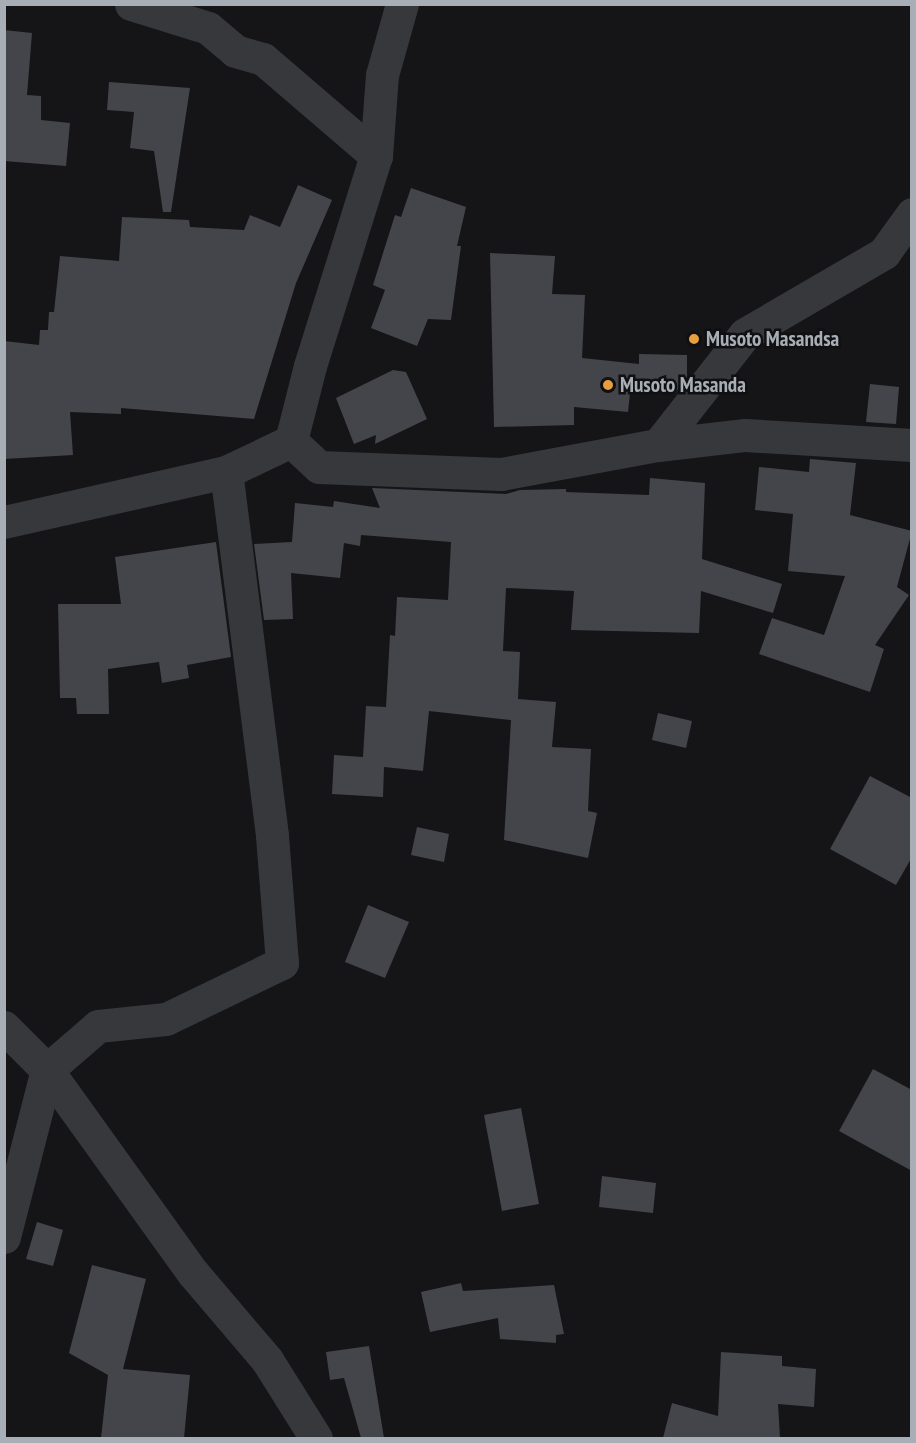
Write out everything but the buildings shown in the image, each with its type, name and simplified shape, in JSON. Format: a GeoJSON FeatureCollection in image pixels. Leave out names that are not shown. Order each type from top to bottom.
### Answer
{"type":"FeatureCollection","features":[{"type":"Feature","properties":{"kind":"street"},"geometry":{"type":"LineString","coordinates":[[131,4],[208,28],[235,51],[263,59],[376,156]]}},
{"type":"Feature","properties":{"kind":"street"},"geometry":{"type":"LineString","coordinates":[[291,441],[310,366],[376,156],[382,75],[402,4]]}},
{"type":"Feature","properties":{"kind":"street"},"geometry":{"type":"LineString","coordinates":[[658,445],[745,334],[884,253],[912,214]]}},
{"type":"Feature","properties":{"kind":"street"},"geometry":{"type":"LineString","coordinates":[[291,441],[319,467],[501,474],[658,445],[745,435],[912,445]]}},
{"type":"Feature","properties":{"kind":"street"},"geometry":{"type":"LineString","coordinates":[[4,522],[226,472],[291,441]]}},
{"type":"Feature","properties":{"kind":"street"},"geometry":{"type":"LineString","coordinates":[[4,1238],[47,1070],[98,1026],[166,1019],[282,963],[272,835],[226,472]]}},
{"type":"Feature","properties":{"kind":"street"},"geometry":{"type":"LineString","coordinates":[[4,1027],[47,1070],[192,1273],[267,1360],[316,1438]]}},
{"type":"Feature","properties":{"kind":"place","name":"Musoto Masandsa"},"geometry":{"type":"Point","coordinates":[694,339]}},
{"type":"Feature","properties":{"kind":"place","name":"Musoto Masanda"},"geometry":{"type":"Point","coordinates":[608,385]}}]}
